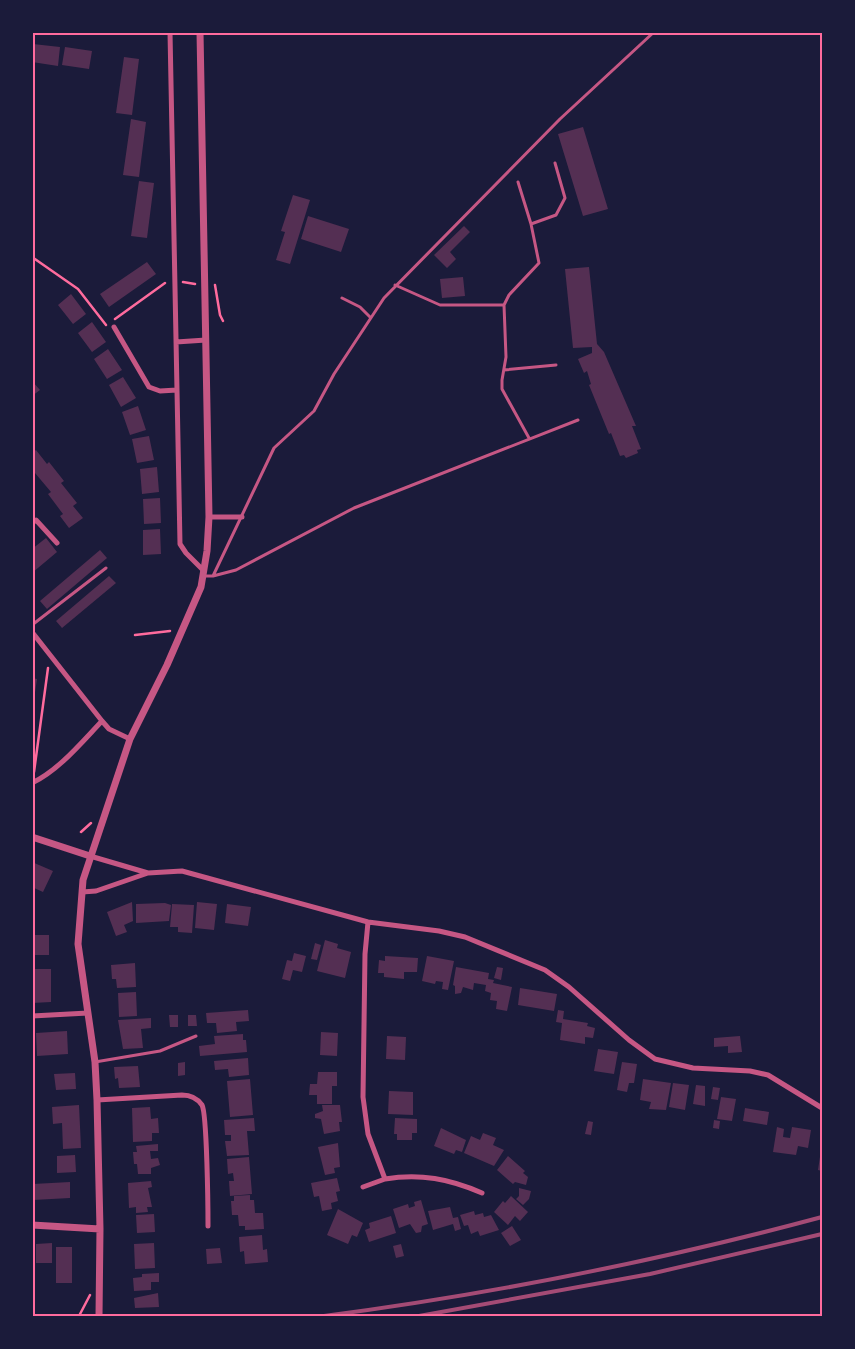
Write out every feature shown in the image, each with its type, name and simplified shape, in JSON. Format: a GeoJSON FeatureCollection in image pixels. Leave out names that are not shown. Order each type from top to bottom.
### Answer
{"type":"FeatureCollection","features":[{"type":"Feature","properties":{"kind":"street"},"geometry":{"type":"LineString","coordinates":[[170,32],[180,544],[186,554],[204,573]]}},
{"type":"Feature","properties":{"kind":"street"},"geometry":{"type":"LineString","coordinates":[[99,1316],[100,1229],[97,1100],[95,1062],[78,944],[82,892],[90,856],[130,739],[167,665],[201,587],[204,573],[209,517],[200,32]]}},
{"type":"Feature","properties":{"kind":"street"},"geometry":{"type":"LineString","coordinates":[[114,327],[149,387],[160,391],[177,390]]}},
{"type":"Feature","properties":{"kind":"street"},"geometry":{"type":"LineString","coordinates":[[176,342],[206,340]]}},
{"type":"Feature","properties":{"kind":"street"},"geometry":{"type":"LineString","coordinates":[[209,517],[242,517]]}},
{"type":"Feature","properties":{"kind":"street"},"geometry":{"type":"LineString","coordinates":[[34,519],[56,543]]}},
{"type":"Feature","properties":{"kind":"street"},"geometry":{"type":"LineString","coordinates":[[32,632],[109,729],[130,739]]}},
{"type":"Feature","properties":{"kind":"street"},"geometry":{"type":"LineString","coordinates":[[32,783],[44,777],[57,766],[102,721]]}},
{"type":"Feature","properties":{"kind":"street"},"geometry":{"type":"LineString","coordinates":[[32,837],[148,873]]}},
{"type":"Feature","properties":{"kind":"street"},"geometry":{"type":"LineString","coordinates":[[82,892],[96,891],[148,873],[182,871],[368,922],[439,931],[494,947],[553,976],[569,987],[629,1040],[655,1059],[693,1068],[750,1071],[768,1075],[822,1108]]}},
{"type":"Feature","properties":{"kind":"street"},"geometry":{"type":"LineString","coordinates":[[368,922],[365,954],[363,1096],[368,1134],[386,1179]]}},
{"type":"Feature","properties":{"kind":"street"},"geometry":{"type":"LineString","coordinates":[[32,1016],[88,1013]]}},
{"type":"Feature","properties":{"kind":"street"},"geometry":{"type":"LineString","coordinates":[[97,1100],[189,1095],[201,1103],[206,1116],[204,1132],[208,1226]]}},
{"type":"Feature","properties":{"kind":"street"},"geometry":{"type":"LineString","coordinates":[[363,1187],[386,1179],[423,1176],[467,1186],[482,1193]]}},
{"type":"Feature","properties":{"kind":"street"},"geometry":{"type":"LineString","coordinates":[[32,1224],[100,1229]]}},
{"type":"Feature","properties":{"kind":"lane"},"geometry":{"type":"LineString","coordinates":[[213,576],[274,448],[314,411],[334,374],[370,317],[394,285],[560,119],[654,32]]}},
{"type":"Feature","properties":{"kind":"lane"},"geometry":{"type":"LineString","coordinates":[[531,224],[556,215],[565,198],[555,163]]}},
{"type":"Feature","properties":{"kind":"lane"},"geometry":{"type":"LineString","coordinates":[[518,182],[531,224],[538,263],[509,295],[504,305],[506,356],[502,389],[529,438]]}},
{"type":"Feature","properties":{"kind":"lane"},"geometry":{"type":"LineString","coordinates":[[394,285],[440,305],[504,305]]}},
{"type":"Feature","properties":{"kind":"lane"},"geometry":{"type":"LineString","coordinates":[[342,298],[360,307],[370,317]]}},
{"type":"Feature","properties":{"kind":"lane"},"geometry":{"type":"LineString","coordinates":[[504,370],[556,365]]}},
{"type":"Feature","properties":{"kind":"lane"},"geometry":{"type":"LineString","coordinates":[[204,573],[213,576],[224,575],[354,508],[578,420]]}},
{"type":"Feature","properties":{"kind":"lane"},"geometry":{"type":"LineString","coordinates":[[32,625],[106,568]]}},
{"type":"Feature","properties":{"kind":"lane"},"geometry":{"type":"LineString","coordinates":[[95,1062],[160,1051],[196,1036]]}},
{"type":"Feature","properties":{"kind":"path"},"geometry":{"type":"LineString","coordinates":[[32,257],[78,289],[106,325],[169,281]]}},
{"type":"Feature","properties":{"kind":"path"},"geometry":{"type":"LineString","coordinates":[[182,281],[197,285]]}},
{"type":"Feature","properties":{"kind":"path"},"geometry":{"type":"LineString","coordinates":[[214,285],[216,286],[220,316],[223,321]]}},
{"type":"Feature","properties":{"kind":"path"},"geometry":{"type":"LineString","coordinates":[[135,635],[170,632]]}},
{"type":"Feature","properties":{"kind":"path"},"geometry":{"type":"LineString","coordinates":[[33,776],[49,662]]}},
{"type":"Feature","properties":{"kind":"path"},"geometry":{"type":"LineString","coordinates":[[81,832],[92,822]]}},
{"type":"Feature","properties":{"kind":"path"},"geometry":{"type":"LineString","coordinates":[[79,1316],[88,1296]]}},
{"type":"Feature","properties":{"kind":"building"},"geometry":{"type":"Polygon","coordinates":[[[33,44],[60,47],[58,66],[32,62],[33,44]]]}},
{"type":"Feature","properties":{"kind":"building"},"geometry":{"type":"Polygon","coordinates":[[[65,47],[92,51],[89,69],[62,65],[65,47]]]}},
{"type":"Feature","properties":{"kind":"building"},"geometry":{"type":"Polygon","coordinates":[[[124,57],[139,59],[132,115],[116,113],[124,57]]]}},
{"type":"Feature","properties":{"kind":"building"},"geometry":{"type":"Polygon","coordinates":[[[131,119],[146,122],[139,177],[123,175],[131,119]]]}},
{"type":"Feature","properties":{"kind":"building"},"geometry":{"type":"Polygon","coordinates":[[[583,127],[608,209],[583,216],[558,134],[583,127]]]}},
{"type":"Feature","properties":{"kind":"building"},"geometry":{"type":"Polygon","coordinates":[[[139,181],[154,183],[147,238],[131,236],[139,181]]]}},
{"type":"Feature","properties":{"kind":"building"},"geometry":{"type":"Polygon","coordinates":[[[293,195],[310,200],[290,264],[276,260],[285,232],[281,231],[293,195]]]}},
{"type":"Feature","properties":{"kind":"building"},"geometry":{"type":"Polygon","coordinates":[[[308,216],[349,229],[341,252],[301,239],[308,216]]]}},
{"type":"Feature","properties":{"kind":"building"},"geometry":{"type":"Polygon","coordinates":[[[464,226],[470,232],[450,252],[456,259],[447,268],[434,255],[464,226]]]}},
{"type":"Feature","properties":{"kind":"building"},"geometry":{"type":"Polygon","coordinates":[[[147,262],[156,274],[109,307],[100,294],[147,262]]]}},
{"type":"Feature","properties":{"kind":"building"},"geometry":{"type":"Polygon","coordinates":[[[589,267],[597,344],[604,352],[636,426],[632,426],[641,449],[637,450],[638,453],[626,458],[624,455],[620,456],[611,433],[609,434],[589,385],[591,384],[587,371],[584,373],[578,359],[592,353],[592,347],[573,348],[565,269],[589,267]]]}},
{"type":"Feature","properties":{"kind":"building"},"geometry":{"type":"Polygon","coordinates":[[[463,277],[465,296],[442,298],[440,279],[463,277]]]}},
{"type":"Feature","properties":{"kind":"building"},"geometry":{"type":"Polygon","coordinates":[[[71,294],[86,314],[73,324],[58,305],[71,294]]]}},
{"type":"Feature","properties":{"kind":"building"},"geometry":{"type":"Polygon","coordinates":[[[92,322],[106,342],[92,352],[78,333],[92,322]]]}},
{"type":"Feature","properties":{"kind":"building"},"geometry":{"type":"Polygon","coordinates":[[[108,349],[122,370],[107,379],[94,359],[108,349]]]}},
{"type":"Feature","properties":{"kind":"building"},"geometry":{"type":"Polygon","coordinates":[[[123,377],[136,398],[121,407],[109,385],[123,377]]]}},
{"type":"Feature","properties":{"kind":"building"},"geometry":{"type":"Polygon","coordinates":[[[32,381],[40,390],[32,396],[32,381]]]}},
{"type":"Feature","properties":{"kind":"building"},"geometry":{"type":"Polygon","coordinates":[[[138,406],[146,430],[130,435],[122,412],[138,406]]]}},
{"type":"Feature","properties":{"kind":"building"},"geometry":{"type":"Polygon","coordinates":[[[149,436],[154,460],[137,463],[132,439],[149,436]]]}},
{"type":"Feature","properties":{"kind":"building"},"geometry":{"type":"Polygon","coordinates":[[[36,450],[47,464],[49,462],[64,481],[61,483],[77,503],[73,506],[83,518],[69,528],[60,516],[63,514],[48,494],[51,492],[35,473],[32,475],[32,453],[36,450]]]}},
{"type":"Feature","properties":{"kind":"building"},"geometry":{"type":"Polygon","coordinates":[[[157,467],[159,492],[142,494],[140,469],[157,467]]]}},
{"type":"Feature","properties":{"kind":"building"},"geometry":{"type":"Polygon","coordinates":[[[160,498],[161,523],[144,524],[143,499],[160,498]]]}},
{"type":"Feature","properties":{"kind":"building"},"geometry":{"type":"Polygon","coordinates":[[[160,529],[161,554],[143,555],[143,530],[160,529]]]}},
{"type":"Feature","properties":{"kind":"building"},"geometry":{"type":"Polygon","coordinates":[[[46,538],[57,552],[32,573],[32,549],[46,538]]]}},
{"type":"Feature","properties":{"kind":"building"},"geometry":{"type":"Polygon","coordinates":[[[100,550],[107,558],[47,609],[40,601],[100,550]]]}},
{"type":"Feature","properties":{"kind":"building"},"geometry":{"type":"Polygon","coordinates":[[[109,576],[116,583],[62,628],[56,621],[109,576]]]}},
{"type":"Feature","properties":{"kind":"building"},"geometry":{"type":"Polygon","coordinates":[[[32,678],[37,679],[34,699],[32,699],[32,678]]]}},
{"type":"Feature","properties":{"kind":"building"},"geometry":{"type":"Polygon","coordinates":[[[32,862],[53,871],[43,892],[32,887],[32,862]]]}},
{"type":"Feature","properties":{"kind":"building"},"geometry":{"type":"Polygon","coordinates":[[[132,902],[133,921],[124,925],[127,932],[116,936],[107,912],[132,902]]]}},
{"type":"Feature","properties":{"kind":"building"},"geometry":{"type":"Polygon","coordinates":[[[197,902],[217,904],[214,930],[195,928],[197,902]]]}},
{"type":"Feature","properties":{"kind":"building"},"geometry":{"type":"Polygon","coordinates":[[[165,903],[171,905],[169,921],[136,923],[136,904],[165,903]]]}},
{"type":"Feature","properties":{"kind":"building"},"geometry":{"type":"Polygon","coordinates":[[[172,904],[194,905],[192,933],[178,932],[178,927],[170,927],[172,904]]]}},
{"type":"Feature","properties":{"kind":"building"},"geometry":{"type":"Polygon","coordinates":[[[227,904],[251,907],[248,926],[225,923],[227,904]]]}},
{"type":"Feature","properties":{"kind":"building"},"geometry":{"type":"Polygon","coordinates":[[[32,935],[49,935],[49,955],[32,955],[32,935]]]}},
{"type":"Feature","properties":{"kind":"building"},"geometry":{"type":"Polygon","coordinates":[[[325,940],[338,944],[337,948],[351,952],[345,978],[317,971],[325,940]]]}},
{"type":"Feature","properties":{"kind":"building"},"geometry":{"type":"Polygon","coordinates":[[[315,943],[321,945],[317,960],[311,959],[315,943]]]}},
{"type":"Feature","properties":{"kind":"building"},"geometry":{"type":"Polygon","coordinates":[[[294,953],[306,956],[302,972],[293,970],[290,981],[282,979],[287,960],[292,961],[294,953]]]}},
{"type":"Feature","properties":{"kind":"building"},"geometry":{"type":"Polygon","coordinates":[[[385,956],[418,958],[417,972],[404,972],[404,979],[384,977],[384,973],[378,973],[379,960],[385,961],[385,956]]]}},
{"type":"Feature","properties":{"kind":"building"},"geometry":{"type":"Polygon","coordinates":[[[427,956],[454,961],[448,990],[442,989],[443,982],[436,981],[435,984],[422,981],[427,956]]]}},
{"type":"Feature","properties":{"kind":"building"},"geometry":{"type":"Polygon","coordinates":[[[135,963],[136,987],[117,988],[116,979],[112,979],[111,965],[135,963]]]}},
{"type":"Feature","properties":{"kind":"building"},"geometry":{"type":"Polygon","coordinates":[[[456,967],[489,973],[488,979],[494,980],[493,983],[512,987],[507,1011],[496,1009],[497,1001],[490,1000],[491,993],[485,991],[486,985],[474,983],[473,990],[463,987],[461,993],[455,994],[455,986],[453,985],[456,967]]]}},
{"type":"Feature","properties":{"kind":"building"},"geometry":{"type":"Polygon","coordinates":[[[497,967],[503,968],[501,980],[494,978],[497,967]]]}},
{"type":"Feature","properties":{"kind":"building"},"geometry":{"type":"Polygon","coordinates":[[[32,969],[51,969],[51,1002],[32,1003],[32,969]]]}},
{"type":"Feature","properties":{"kind":"building"},"geometry":{"type":"Polygon","coordinates":[[[520,988],[557,994],[554,1011],[518,1005],[520,988]]]}},
{"type":"Feature","properties":{"kind":"building"},"geometry":{"type":"Polygon","coordinates":[[[136,992],[137,1016],[119,1017],[118,993],[136,992]]]}},
{"type":"Feature","properties":{"kind":"building"},"geometry":{"type":"Polygon","coordinates":[[[248,1010],[249,1021],[236,1022],[237,1031],[217,1033],[216,1023],[207,1023],[206,1013],[248,1010]]]}},
{"type":"Feature","properties":{"kind":"building"},"geometry":{"type":"Polygon","coordinates":[[[558,1010],[564,1011],[563,1019],[588,1023],[587,1026],[595,1028],[593,1038],[585,1037],[585,1044],[560,1040],[562,1023],[556,1022],[558,1010]]]}},
{"type":"Feature","properties":{"kind":"building"},"geometry":{"type":"Polygon","coordinates":[[[169,1015],[178,1015],[178,1027],[170,1027],[169,1015]]]}},
{"type":"Feature","properties":{"kind":"building"},"geometry":{"type":"Polygon","coordinates":[[[188,1015],[196,1015],[197,1026],[188,1026],[188,1015]]]}},
{"type":"Feature","properties":{"kind":"building"},"geometry":{"type":"Polygon","coordinates":[[[151,1018],[151,1028],[141,1029],[143,1048],[123,1049],[118,1020],[151,1018]]]}},
{"type":"Feature","properties":{"kind":"building"},"geometry":{"type":"Polygon","coordinates":[[[67,1031],[68,1054],[37,1056],[36,1033],[67,1031]]]}},
{"type":"Feature","properties":{"kind":"building"},"geometry":{"type":"Polygon","coordinates":[[[321,1032],[338,1033],[337,1056],[320,1055],[321,1032]]]}},
{"type":"Feature","properties":{"kind":"building"},"geometry":{"type":"Polygon","coordinates":[[[243,1034],[243,1040],[246,1040],[247,1052],[200,1056],[199,1046],[215,1044],[214,1036],[243,1034]]]}},
{"type":"Feature","properties":{"kind":"building"},"geometry":{"type":"Polygon","coordinates":[[[387,1036],[406,1037],[405,1060],[386,1059],[387,1036]]]}},
{"type":"Feature","properties":{"kind":"building"},"geometry":{"type":"Polygon","coordinates":[[[740,1036],[742,1052],[728,1053],[728,1046],[714,1047],[714,1038],[740,1036]]]}},
{"type":"Feature","properties":{"kind":"building"},"geometry":{"type":"Polygon","coordinates":[[[598,1049],[618,1052],[614,1074],[594,1071],[598,1049]]]}},
{"type":"Feature","properties":{"kind":"building"},"geometry":{"type":"Polygon","coordinates":[[[248,1058],[249,1075],[229,1077],[228,1069],[215,1070],[214,1061],[248,1058]]]}},
{"type":"Feature","properties":{"kind":"building"},"geometry":{"type":"Polygon","coordinates":[[[185,1062],[185,1075],[178,1076],[178,1063],[185,1062]]]}},
{"type":"Feature","properties":{"kind":"building"},"geometry":{"type":"Polygon","coordinates":[[[622,1062],[637,1064],[634,1083],[629,1083],[627,1092],[617,1090],[622,1062]]]}},
{"type":"Feature","properties":{"kind":"building"},"geometry":{"type":"Polygon","coordinates":[[[138,1066],[140,1087],[119,1088],[118,1078],[115,1079],[114,1067],[138,1066]]]}},
{"type":"Feature","properties":{"kind":"building"},"geometry":{"type":"Polygon","coordinates":[[[318,1072],[337,1072],[337,1086],[332,1086],[332,1104],[317,1104],[317,1095],[309,1095],[310,1084],[317,1084],[318,1072]]]}},
{"type":"Feature","properties":{"kind":"building"},"geometry":{"type":"Polygon","coordinates":[[[75,1073],[76,1089],[56,1090],[54,1074],[75,1073]]]}},
{"type":"Feature","properties":{"kind":"building"},"geometry":{"type":"Polygon","coordinates":[[[250,1079],[253,1115],[230,1117],[227,1081],[250,1079]]]}},
{"type":"Feature","properties":{"kind":"building"},"geometry":{"type":"Polygon","coordinates":[[[643,1079],[671,1083],[666,1110],[649,1109],[651,1102],[640,1100],[643,1079]]]}},
{"type":"Feature","properties":{"kind":"building"},"geometry":{"type":"Polygon","coordinates":[[[673,1083],[689,1085],[685,1110],[669,1107],[673,1083]]]}},
{"type":"Feature","properties":{"kind":"building"},"geometry":{"type":"Polygon","coordinates":[[[696,1085],[705,1086],[705,1106],[693,1104],[696,1085]]]}},
{"type":"Feature","properties":{"kind":"building"},"geometry":{"type":"Polygon","coordinates":[[[713,1087],[720,1088],[718,1100],[711,1099],[713,1087]]]}},
{"type":"Feature","properties":{"kind":"building"},"geometry":{"type":"Polygon","coordinates":[[[389,1091],[413,1092],[413,1115],[388,1114],[389,1091]]]}},
{"type":"Feature","properties":{"kind":"building"},"geometry":{"type":"Polygon","coordinates":[[[721,1097],[736,1099],[732,1121],[717,1119],[721,1097]]]}},
{"type":"Feature","properties":{"kind":"building"},"geometry":{"type":"Polygon","coordinates":[[[79,1105],[81,1148],[63,1149],[62,1123],[53,1124],[52,1107],[79,1105]]]}},
{"type":"Feature","properties":{"kind":"building"},"geometry":{"type":"Polygon","coordinates":[[[322,1105],[340,1105],[342,1122],[339,1122],[340,1131],[324,1134],[321,1119],[315,1118],[315,1114],[323,1111],[322,1105]]]}},
{"type":"Feature","properties":{"kind":"building"},"geometry":{"type":"Polygon","coordinates":[[[150,1107],[151,1119],[158,1118],[159,1133],[152,1133],[152,1141],[133,1142],[132,1108],[150,1107]]]}},
{"type":"Feature","properties":{"kind":"building"},"geometry":{"type":"Polygon","coordinates":[[[745,1108],[769,1112],[767,1125],[743,1121],[745,1108]]]}},
{"type":"Feature","properties":{"kind":"building"},"geometry":{"type":"Polygon","coordinates":[[[254,1118],[255,1131],[247,1131],[249,1155],[227,1156],[225,1141],[231,1141],[231,1135],[225,1135],[224,1120],[254,1118]]]}},
{"type":"Feature","properties":{"kind":"building"},"geometry":{"type":"Polygon","coordinates":[[[395,1118],[417,1119],[417,1133],[412,1133],[412,1140],[397,1140],[397,1134],[394,1134],[395,1118]]]}},
{"type":"Feature","properties":{"kind":"building"},"geometry":{"type":"Polygon","coordinates":[[[714,1120],[720,1121],[719,1129],[713,1128],[714,1120]]]}},
{"type":"Feature","properties":{"kind":"building"},"geometry":{"type":"Polygon","coordinates":[[[588,1121],[593,1122],[591,1135],[585,1134],[588,1121]]]}},
{"type":"Feature","properties":{"kind":"building"},"geometry":{"type":"Polygon","coordinates":[[[777,1127],[784,1129],[783,1137],[790,1138],[792,1127],[811,1130],[808,1148],[798,1146],[796,1155],[773,1152],[777,1127]]]}},
{"type":"Feature","properties":{"kind":"building"},"geometry":{"type":"Polygon","coordinates":[[[441,1128],[466,1140],[462,1152],[456,1150],[454,1154],[434,1146],[441,1128]]]}},
{"type":"Feature","properties":{"kind":"building"},"geometry":{"type":"Polygon","coordinates":[[[483,1133],[496,1138],[493,1145],[504,1150],[494,1166],[464,1153],[471,1136],[480,1140],[483,1133]]]}},
{"type":"Feature","properties":{"kind":"building"},"geometry":{"type":"Polygon","coordinates":[[[338,1143],[340,1167],[334,1168],[335,1173],[325,1175],[318,1147],[338,1143]]]}},
{"type":"Feature","properties":{"kind":"building"},"geometry":{"type":"Polygon","coordinates":[[[158,1144],[158,1151],[150,1151],[151,1159],[158,1158],[160,1165],[151,1168],[151,1174],[138,1174],[137,1164],[134,1164],[133,1152],[137,1152],[136,1146],[158,1144]]]}},
{"type":"Feature","properties":{"kind":"building"},"geometry":{"type":"Polygon","coordinates":[[[822,1150],[822,1171],[818,1170],[822,1150]]]}},
{"type":"Feature","properties":{"kind":"building"},"geometry":{"type":"Polygon","coordinates":[[[75,1155],[76,1172],[57,1173],[57,1156],[75,1155]]]}},
{"type":"Feature","properties":{"kind":"building"},"geometry":{"type":"Polygon","coordinates":[[[508,1156],[525,1171],[523,1173],[528,1177],[526,1185],[515,1182],[513,1184],[497,1170],[508,1156]]]}},
{"type":"Feature","properties":{"kind":"building"},"geometry":{"type":"Polygon","coordinates":[[[249,1157],[252,1194],[230,1196],[229,1181],[234,1181],[233,1173],[228,1174],[227,1159],[249,1157]]]}},
{"type":"Feature","properties":{"kind":"building"},"geometry":{"type":"Polygon","coordinates":[[[337,1178],[340,1191],[336,1192],[338,1201],[331,1203],[332,1209],[322,1211],[319,1196],[314,1197],[311,1183],[337,1178]]]}},
{"type":"Feature","properties":{"kind":"building"},"geometry":{"type":"Polygon","coordinates":[[[151,1181],[152,1187],[148,1188],[152,1207],[147,1207],[148,1212],[136,1213],[136,1207],[129,1208],[128,1183],[151,1181]]]}},
{"type":"Feature","properties":{"kind":"building"},"geometry":{"type":"Polygon","coordinates":[[[70,1182],[70,1198],[33,1200],[33,1184],[70,1182]]]}},
{"type":"Feature","properties":{"kind":"building"},"geometry":{"type":"Polygon","coordinates":[[[519,1188],[531,1191],[529,1199],[523,1205],[516,1199],[519,1196],[519,1188]]]}},
{"type":"Feature","properties":{"kind":"building"},"geometry":{"type":"Polygon","coordinates":[[[250,1195],[250,1200],[254,1200],[255,1213],[263,1213],[264,1229],[245,1230],[245,1226],[239,1226],[238,1215],[232,1215],[231,1201],[234,1201],[234,1196],[250,1195]]]}},
{"type":"Feature","properties":{"kind":"building"},"geometry":{"type":"Polygon","coordinates":[[[511,1196],[528,1212],[520,1221],[515,1216],[508,1225],[494,1212],[503,1201],[505,1203],[511,1196]]]}},
{"type":"Feature","properties":{"kind":"building"},"geometry":{"type":"Polygon","coordinates":[[[421,1200],[428,1224],[422,1226],[421,1232],[416,1233],[410,1224],[399,1228],[393,1209],[408,1204],[409,1208],[415,1206],[414,1202],[421,1200]]]}},
{"type":"Feature","properties":{"kind":"building"},"geometry":{"type":"Polygon","coordinates":[[[450,1207],[453,1218],[458,1217],[461,1229],[455,1231],[453,1224],[433,1230],[428,1211],[450,1207]]]}},
{"type":"Feature","properties":{"kind":"building"},"geometry":{"type":"Polygon","coordinates":[[[338,1209],[363,1223],[357,1237],[352,1235],[348,1244],[327,1235],[338,1209]]]}},
{"type":"Feature","properties":{"kind":"building"},"geometry":{"type":"Polygon","coordinates":[[[474,1211],[475,1215],[483,1213],[484,1217],[491,1215],[499,1230],[480,1236],[478,1231],[471,1234],[468,1225],[464,1226],[460,1215],[474,1211]]]}},
{"type":"Feature","properties":{"kind":"building"},"geometry":{"type":"Polygon","coordinates":[[[154,1214],[155,1232],[137,1233],[136,1215],[154,1214]]]}},
{"type":"Feature","properties":{"kind":"building"},"geometry":{"type":"Polygon","coordinates":[[[391,1216],[396,1233],[369,1242],[365,1230],[370,1228],[369,1223],[391,1216]]]}},
{"type":"Feature","properties":{"kind":"building"},"geometry":{"type":"Polygon","coordinates":[[[512,1226],[521,1240],[510,1246],[501,1233],[512,1226]]]}},
{"type":"Feature","properties":{"kind":"building"},"geometry":{"type":"Polygon","coordinates":[[[262,1235],[263,1250],[267,1249],[268,1262],[245,1264],[244,1251],[240,1252],[239,1237],[262,1235]]]}},
{"type":"Feature","properties":{"kind":"building"},"geometry":{"type":"Polygon","coordinates":[[[52,1243],[52,1263],[36,1263],[36,1244],[52,1243]]]}},
{"type":"Feature","properties":{"kind":"building"},"geometry":{"type":"Polygon","coordinates":[[[154,1243],[155,1268],[135,1269],[134,1244],[154,1243]]]}},
{"type":"Feature","properties":{"kind":"building"},"geometry":{"type":"Polygon","coordinates":[[[401,1244],[404,1256],[396,1258],[393,1246],[401,1244]]]}},
{"type":"Feature","properties":{"kind":"building"},"geometry":{"type":"Polygon","coordinates":[[[56,1247],[72,1247],[72,1283],[56,1283],[56,1247]]]}},
{"type":"Feature","properties":{"kind":"building"},"geometry":{"type":"Polygon","coordinates":[[[220,1248],[222,1263],[207,1264],[206,1249],[220,1248]]]}},
{"type":"Feature","properties":{"kind":"building"},"geometry":{"type":"Polygon","coordinates":[[[159,1273],[159,1282],[151,1282],[151,1290],[134,1291],[133,1278],[142,1277],[142,1274],[159,1273]]]}},
{"type":"Feature","properties":{"kind":"building"},"geometry":{"type":"Polygon","coordinates":[[[158,1293],[159,1307],[135,1308],[134,1298],[158,1293]]]}},
{"type":"Feature","properties":{"kind":"railway"},"geometry":{"type":"LineString","coordinates":[[324,1316],[512,1287],[574,1275],[699,1248],[822,1217]]}},
{"type":"Feature","properties":{"kind":"railway"},"geometry":{"type":"LineString","coordinates":[[419,1316],[650,1274],[822,1234]]}}]}
